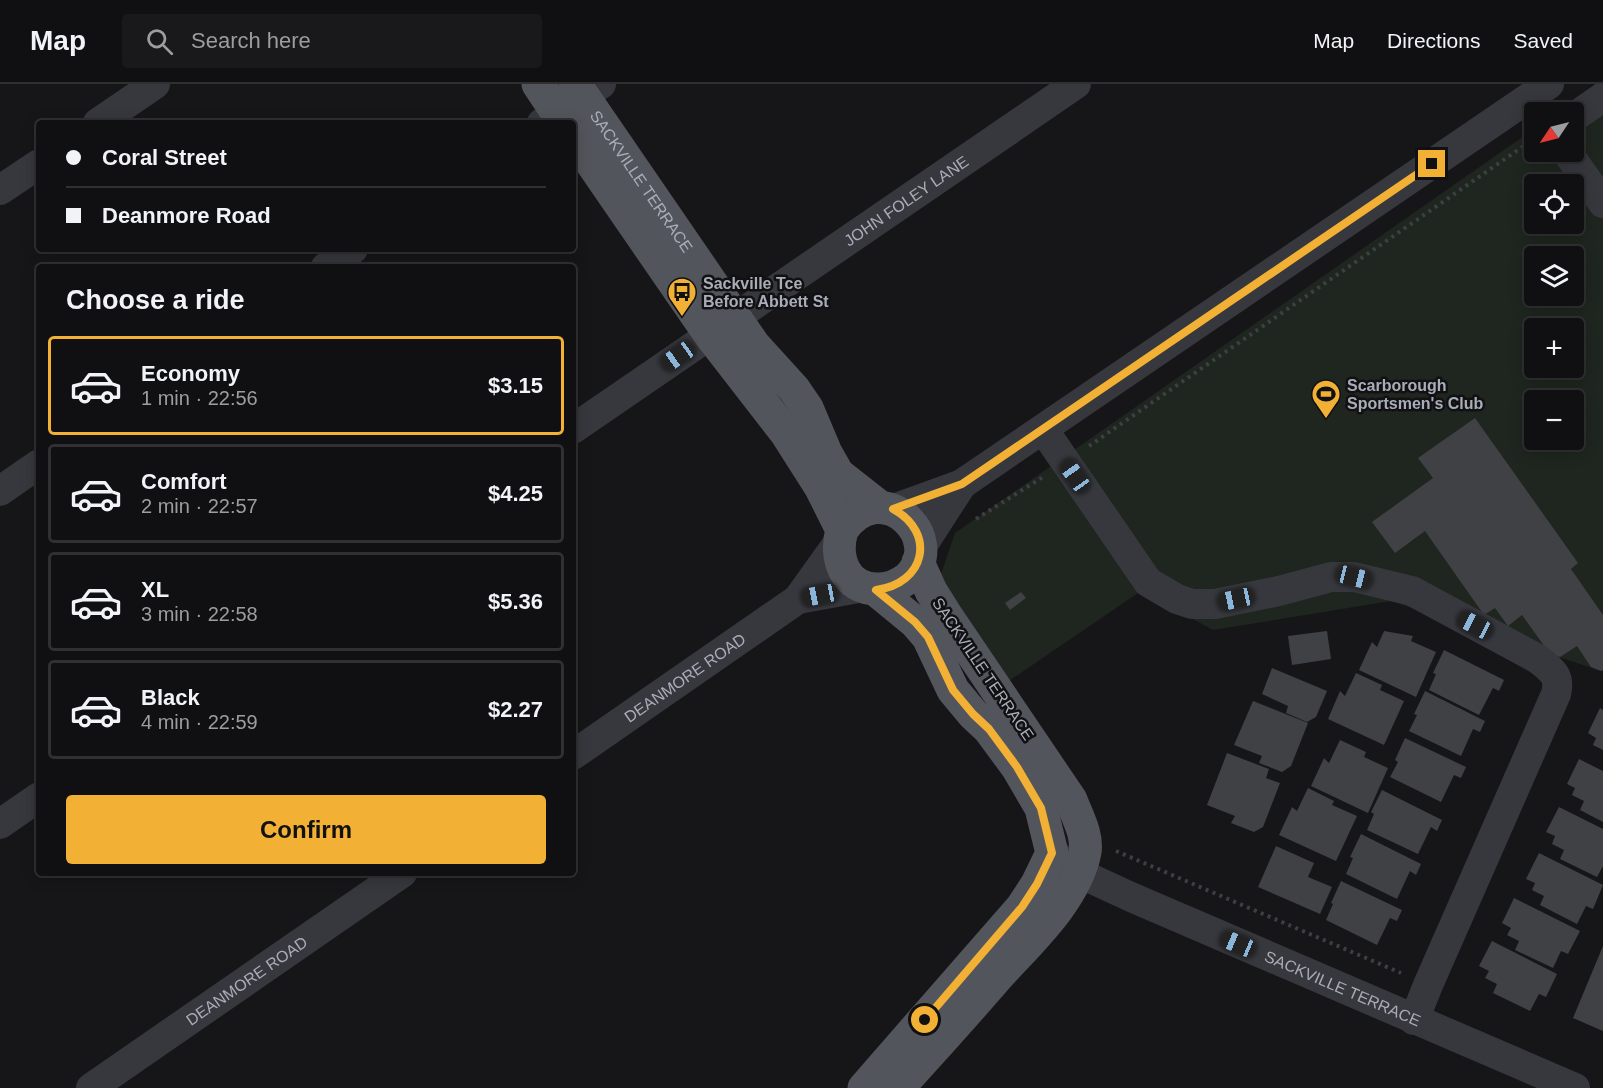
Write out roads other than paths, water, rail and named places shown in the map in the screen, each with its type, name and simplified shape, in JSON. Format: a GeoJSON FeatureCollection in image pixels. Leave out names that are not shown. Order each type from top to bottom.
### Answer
{"type":"FeatureCollection","features":[{"type":"Feature","properties":{"kind":"main road","name":"SACKVILLE TERRACE"},"geometry":{"type":"LineString","coordinates":[[538,84],[571,108],[723,326],[821,488],[840,537],[839,557],[844,570],[853,580],[870,588],[915,622],[928,637],[953,690],[989,729],[1017,767],[1041,808],[1052,853]]}},
{"type":"Feature","properties":{"kind":"main road","name":"SACKVILLE TERRACE"},"geometry":{"type":"LineString","coordinates":[[723,326],[754,345],[794,389],[807,408],[826,453],[838,474],[858,491],[904,515],[913,524],[918,536],[919,555],[931,591],[1071,800],[1083,831],[1086,850],[1079,873],[1057,909],[898,1088]]}},
{"type":"Feature","properties":{"kind":"main road"},"geometry":{"type":"LineString","coordinates":[[840,537],[849,520],[858,513],[869,508],[887,508]]}},
{"type":"Feature","properties":{"kind":"main road"},"geometry":{"type":"LineString","coordinates":[[870,588],[890,588],[902,583],[912,574],[919,555]]}},
{"type":"Feature","properties":{"kind":"main road"},"geometry":{"type":"LineString","coordinates":[[864,1088],[1022,907],[1037,884],[1052,853]]}},
{"type":"Feature","properties":{"kind":"street"},"geometry":{"type":"LineString","coordinates":[[102,120],[155,84]]}},
{"type":"Feature","properties":{"kind":"street","name":"JOHN FOLEY LANE"},"geometry":{"type":"LineString","coordinates":[[576,427],[1076,84]]}},
{"type":"Feature","properties":{"kind":"street"},"geometry":{"type":"LineString","coordinates":[[1584,110],[1603,97]]}},
{"type":"Feature","properties":{"kind":"street"},"geometry":{"type":"LineString","coordinates":[[887,508],[962,484],[1540,98]]}},
{"type":"Feature","properties":{"kind":"street"},"geometry":{"type":"LineString","coordinates":[[1574,162],[1603,203]]}},
{"type":"Feature","properties":{"kind":"street"},"geometry":{"type":"LineString","coordinates":[[0,190],[36,166]]}},
{"type":"Feature","properties":{"kind":"street"},"geometry":{"type":"LineString","coordinates":[[330,264],[348,252]]}},
{"type":"Feature","properties":{"kind":"street"},"geometry":{"type":"LineString","coordinates":[[1043,429],[1148,582],[1177,599],[1191,604],[1215,604],[1279,591],[1330,577],[1354,577],[1412,591],[1538,658],[1550,669],[1559,684],[1556,694],[1414,1020]]}},
{"type":"Feature","properties":{"kind":"street"},"geometry":{"type":"LineString","coordinates":[[0,491],[36,466]]}},
{"type":"Feature","properties":{"kind":"street"},"geometry":{"type":"LineString","coordinates":[[919,555],[962,484]]}},
{"type":"Feature","properties":{"kind":"street","name":"DEANMORE ROAD"},"geometry":{"type":"LineString","coordinates":[[576,753],[798,599],[840,537]]}},
{"type":"Feature","properties":{"kind":"street","name":"DEANMORE ROAD"},"geometry":{"type":"LineString","coordinates":[[798,599],[870,588]]}},
{"type":"Feature","properties":{"kind":"street"},"geometry":{"type":"LineString","coordinates":[[0,824],[36,799]]}},
{"type":"Feature","properties":{"kind":"street","name":"SACKVILLE TERRACE"},"geometry":{"type":"LineString","coordinates":[[1052,853],[1079,873],[1575,1088]]}},
{"type":"Feature","properties":{"kind":"street","name":"DEANMORE ROAD"},"geometry":{"type":"LineString","coordinates":[[91,1088],[398,876]]}},
{"type":"Feature","properties":{"kind":"place","name":"Sackville Tce Before Abbett St"},"geometry":{"type":"Point","coordinates":[682,318]}},
{"type":"Feature","properties":{"kind":"place","name":"Scarborough Sportsmen's Club"},"geometry":{"type":"Point","coordinates":[1326,420]}}]}
